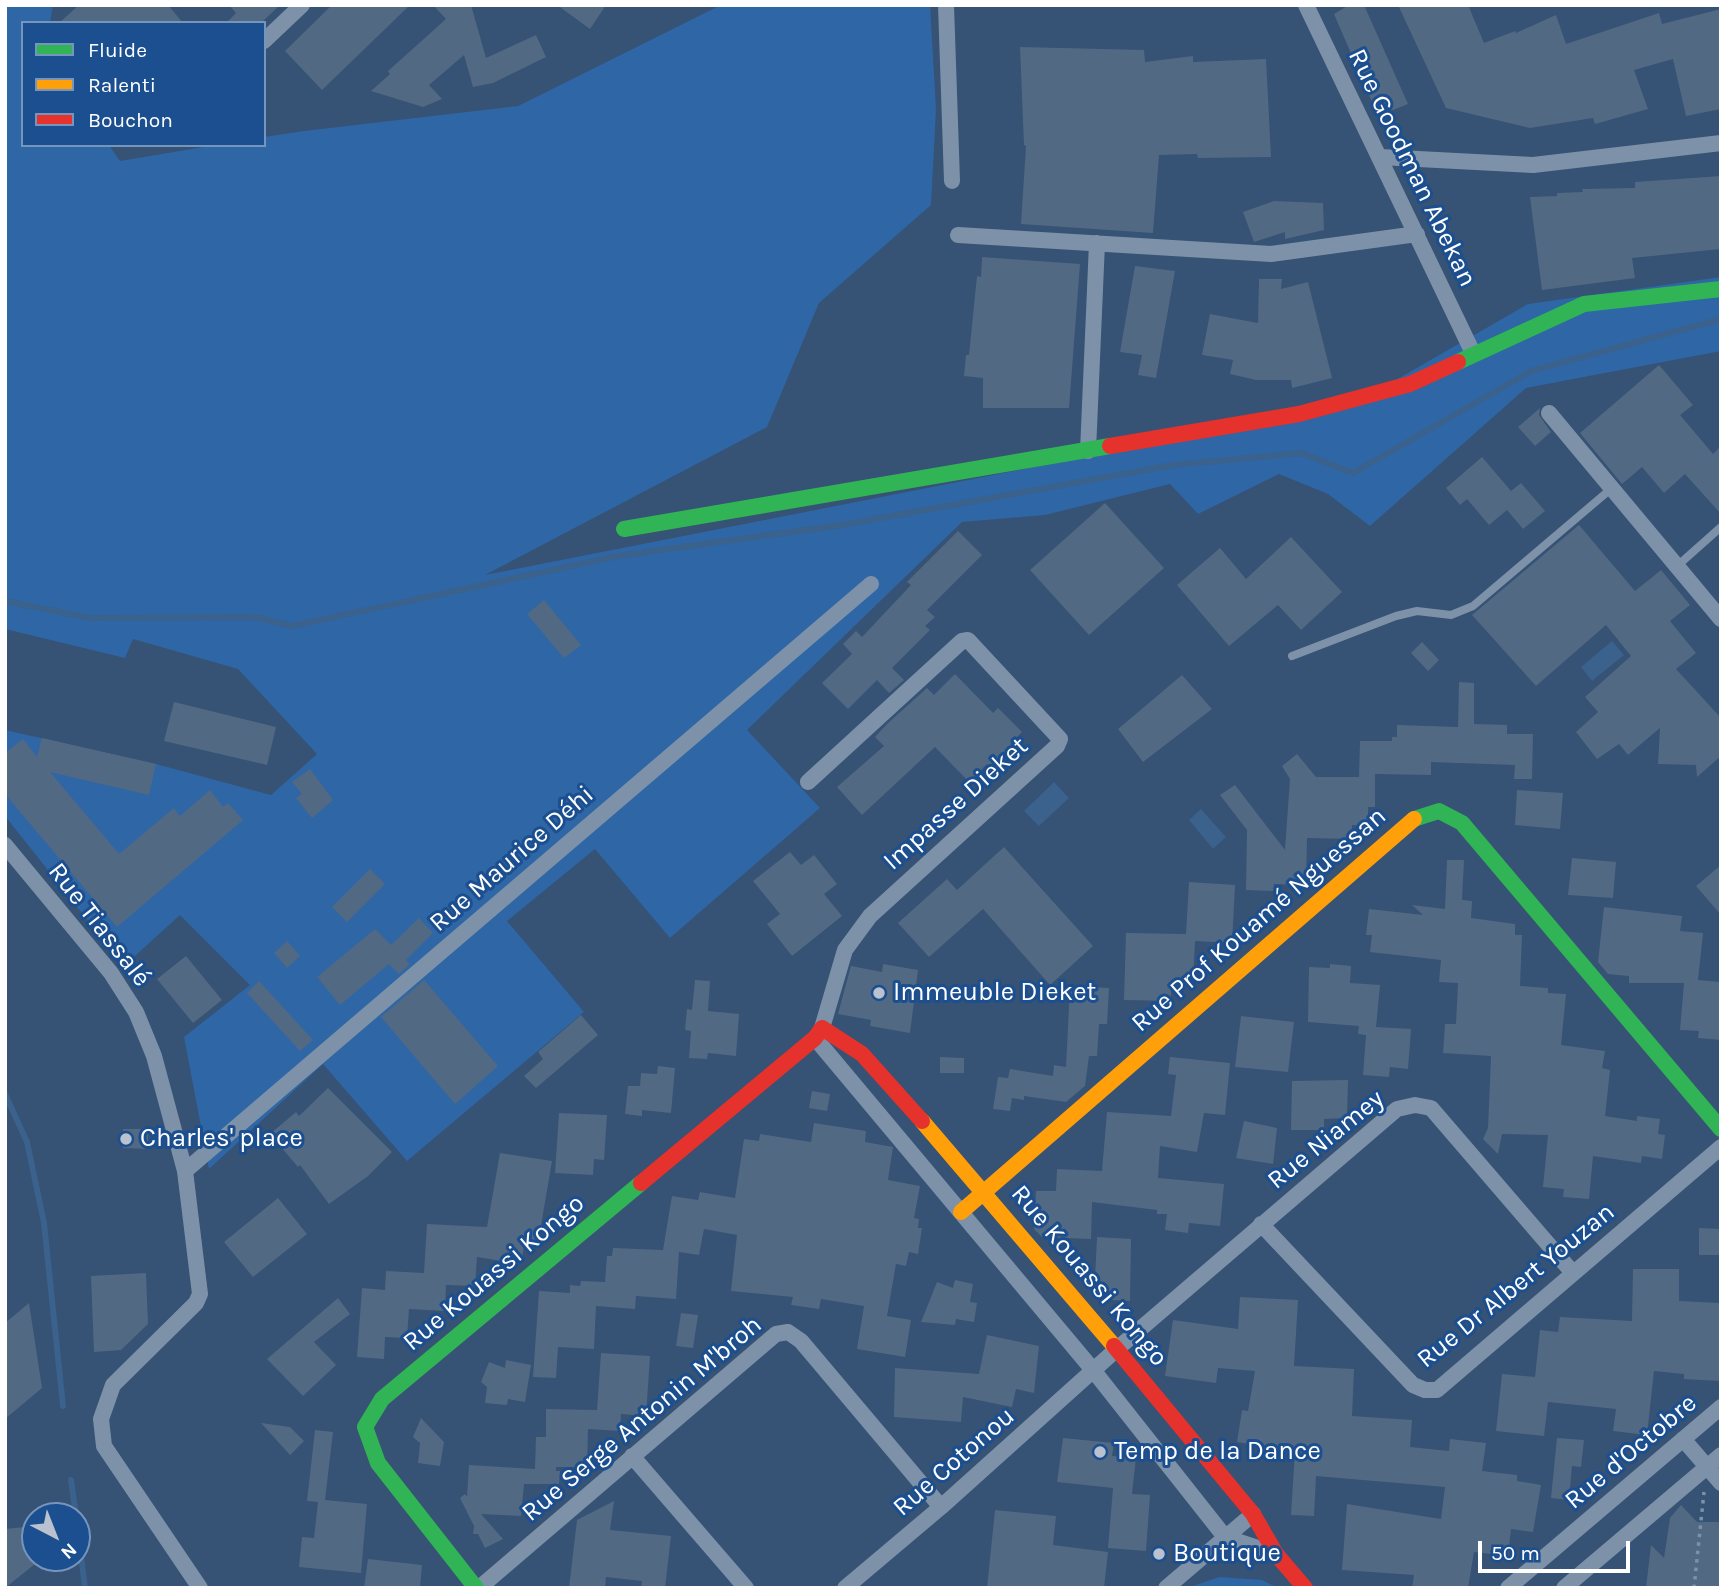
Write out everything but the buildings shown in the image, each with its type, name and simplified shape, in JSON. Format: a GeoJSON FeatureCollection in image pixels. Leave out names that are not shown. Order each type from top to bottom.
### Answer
{"type":"FeatureCollection","features":[{"type":"Feature","properties":{"kind":"street"},"geometry":{"type":"LineString","coordinates":[[266,38],[302,5]]}},
{"type":"Feature","properties":{"kind":"street"},"geometry":{"type":"LineString","coordinates":[[946,5],[952,181]]}},
{"type":"Feature","properties":{"kind":"street","name":"Rue Goodman Abekan"},"geometry":{"type":"LineString","coordinates":[[1307,5],[1473,353]]}},
{"type":"Feature","properties":{"kind":"street"},"geometry":{"type":"LineString","coordinates":[[1380,157],[1533,165],[1721,143]]}},
{"type":"Feature","properties":{"kind":"street"},"geometry":{"type":"LineString","coordinates":[[958,235],[1271,254],[1417,234]]}},
{"type":"Feature","properties":{"kind":"street"},"geometry":{"type":"LineString","coordinates":[[1088,451],[1097,243]]}},
{"type":"Feature","properties":{"kind":"street"},"geometry":{"type":"LineString","coordinates":[[624,529],[1299,414],[1410,384],[1584,304],[1721,289]]}},
{"type":"Feature","properties":{"kind":"street"},"geometry":{"type":"LineString","coordinates":[[1549,413],[1721,619]]}},
{"type":"Feature","properties":{"kind":"street","name":"Rue Maurice Déhi"},"geometry":{"type":"LineString","coordinates":[[185,1171],[871,584]]}},
{"type":"Feature","properties":{"kind":"street","name":"Impasse Dieket"},"geometry":{"type":"LineString","coordinates":[[808,782],[962,641],[968,640],[1060,739],[1057,746],[870,915],[845,950],[819,1033]]}},
{"type":"Feature","properties":{"kind":"street","name":"Rue Prof Kouamé Nguessan"},"geometry":{"type":"LineString","coordinates":[[961,1212],[1413,819],[1439,811],[1462,822],[1721,1129]]}},
{"type":"Feature","properties":{"kind":"street","name":"Rue Tiassalé"},"geometry":{"type":"LineString","coordinates":[[5,845],[111,973],[136,1012],[154,1056],[185,1171],[200,1294],[196,1303],[109,1393],[101,1419],[104,1446],[201,1588]]}},
{"type":"Feature","properties":{"kind":"street"},"geometry":{"type":"LineString","coordinates":[[819,1033],[1226,1537],[1276,1554]]}},
{"type":"Feature","properties":{"kind":"street","name":"Rue Kouassi Kongo"},"geometry":{"type":"LineString","coordinates":[[477,1588],[378,1463],[365,1427],[382,1399],[819,1033],[844,1039],[862,1054],[984,1190],[1118,1348],[1253,1514],[1276,1554],[1305,1588]]}},
{"type":"Feature","properties":{"kind":"street","name":"Rue Niamey"},"geometry":{"type":"LineString","coordinates":[[1093,1370],[1397,1109],[1415,1105],[1431,1108],[1573,1273]]}},
{"type":"Feature","properties":{"kind":"street","name":"Rue Dr Albert Youzan"},"geometry":{"type":"LineString","coordinates":[[1262,1224],[1413,1385],[1425,1390],[1437,1390],[1721,1147]]}},
{"type":"Feature","properties":{"kind":"street","name":"Rue Serge Antonin M'broh"},"geometry":{"type":"LineString","coordinates":[[477,1588],[776,1334],[788,1332],[801,1341],[940,1507]]}},
{"type":"Feature","properties":{"kind":"street","name":"Rue Cotonou"},"geometry":{"type":"LineString","coordinates":[[845,1588],[1093,1370]]}},
{"type":"Feature","properties":{"kind":"street","name":"Rue d'Octobre"},"geometry":{"type":"LineString","coordinates":[[1508,1588],[1721,1408]]}},
{"type":"Feature","properties":{"kind":"street"},"geometry":{"type":"LineString","coordinates":[[1683,1439],[1721,1483]]}},
{"type":"Feature","properties":{"kind":"street"},"geometry":{"type":"LineString","coordinates":[[1564,1588],[1721,1455]]}},
{"type":"Feature","properties":{"kind":"street"},"geometry":{"type":"LineString","coordinates":[[632,1456],[746,1588]]}},
{"type":"Feature","properties":{"kind":"street"},"geometry":{"type":"LineString","coordinates":[[1166,1588],[1253,1514]]}},
{"type":"Feature","properties":{"kind":"lane"},"geometry":{"type":"LineString","coordinates":[[1292,656],[1396,616],[1417,611],[1451,615],[1473,606],[1612,488]]}},
{"type":"Feature","properties":{"kind":"lane"},"geometry":{"type":"LineString","coordinates":[[1676,567],[1721,527]]}},
{"type":"Feature","properties":{"kind":"path"},"geometry":{"type":"LineString","coordinates":[[1694,1588],[1707,1467]]}},
{"type":"Feature","properties":{"kind":"shaded area"},"geometry":{"type":"Polygon","coordinates":[[[5,5],[53,5],[50,21],[21,21],[21,147],[110,147],[120,161],[203,147],[266,147],[266,137],[518,106],[721,5],[930,5],[936,109],[931,205],[819,303],[767,427],[485,575],[1354,404],[1528,304],[1721,277],[1721,351],[1526,388],[1370,526],[1328,494],[1279,474],[1198,514],[1170,484],[1045,515],[962,522],[747,730],[820,808],[670,938],[595,849],[507,921],[584,1012],[407,1161],[323,1064],[209,1169],[184,1037],[250,985],[180,915],[124,966],[5,816],[5,730],[156,764],[271,795],[317,754],[238,669],[133,639],[125,658],[5,629],[5,5]]]}},
{"type":"Feature","properties":{"kind":"shaded area"},"geometry":{"type":"Polygon","coordinates":[[[1612,641],[1624,655],[1592,681],[1581,667],[1612,641]]]}},
{"type":"Feature","properties":{"kind":"shaded area"},"geometry":{"type":"Polygon","coordinates":[[[1054,782],[1069,798],[1039,826],[1024,811],[1054,782]]]}},
{"type":"Feature","properties":{"kind":"shaded area"},"geometry":{"type":"Polygon","coordinates":[[[1201,809],[1226,837],[1213,849],[1189,820],[1201,809]]]}},
{"type":"Feature","properties":{"kind":"shaded area"},"geometry":{"type":"Polygon","coordinates":[[[1219,1577],[1262,1580],[1278,1588],[1187,1588],[1219,1577]]]}},
{"type":"Feature","properties":{"kind":"waterway"},"geometry":{"type":"LineString","coordinates":[[5,601],[90,618],[255,617],[292,626],[618,556],[842,525],[1173,465],[1302,453],[1353,473],[1531,371],[1721,319]]}},
{"type":"Feature","properties":{"kind":"waterway"},"geometry":{"type":"LineString","coordinates":[[5,1094],[27,1142],[44,1223],[63,1406]]}},
{"type":"Feature","properties":{"kind":"waterway"},"geometry":{"type":"LineString","coordinates":[[71,1480],[74,1502]]}},
{"type":"Feature","properties":{"kind":"waterway"},"geometry":{"type":"LineString","coordinates":[[83,1572],[85,1588]]}},
{"type":"Feature","properties":{"kind":"traffic: fast"},"geometry":{"type":"LineString","coordinates":[[1458,362],[1584,304],[1721,289]]}},
{"type":"Feature","properties":{"kind":"traffic: fast"},"geometry":{"type":"LineString","coordinates":[[624,529],[1110,446]]}},
{"type":"Feature","properties":{"kind":"traffic: fast"},"geometry":{"type":"LineString","coordinates":[[1414,819],[1439,811],[1462,823],[1721,1129]]}},
{"type":"Feature","properties":{"kind":"traffic: fast"},"geometry":{"type":"LineString","coordinates":[[476,1588],[378,1463],[365,1427],[382,1399],[641,1183]]}},
{"type":"Feature","properties":{"kind":"traffic: slow"},"geometry":{"type":"LineString","coordinates":[[961,1212],[1414,819]]}},
{"type":"Feature","properties":{"kind":"traffic: slow"},"geometry":{"type":"LineString","coordinates":[[922,1121],[1114,1346]]}},
{"type":"Feature","properties":{"kind":"traffic: jam"},"geometry":{"type":"LineString","coordinates":[[1110,446],[1299,414],[1410,384],[1458,362]]}},
{"type":"Feature","properties":{"kind":"traffic: jam"},"geometry":{"type":"LineString","coordinates":[[641,1183],[815,1038],[822,1028],[862,1054],[922,1121]]}},
{"type":"Feature","properties":{"kind":"traffic: jam"},"geometry":{"type":"LineString","coordinates":[[1114,1346],[1253,1514],[1276,1554],[1305,1588]]}},
{"type":"Feature","properties":{"kind":"place","name":"Immeuble Dieket"},"geometry":{"type":"Point","coordinates":[879,993]}},
{"type":"Feature","properties":{"kind":"place","name":"Charles' place"},"geometry":{"type":"Point","coordinates":[126,1139]}},
{"type":"Feature","properties":{"kind":"place","name":"Temp de la Dance"},"geometry":{"type":"Point","coordinates":[1100,1452]}},
{"type":"Feature","properties":{"kind":"place","name":"Boutique"},"geometry":{"type":"Point","coordinates":[1159,1554]}}]}
